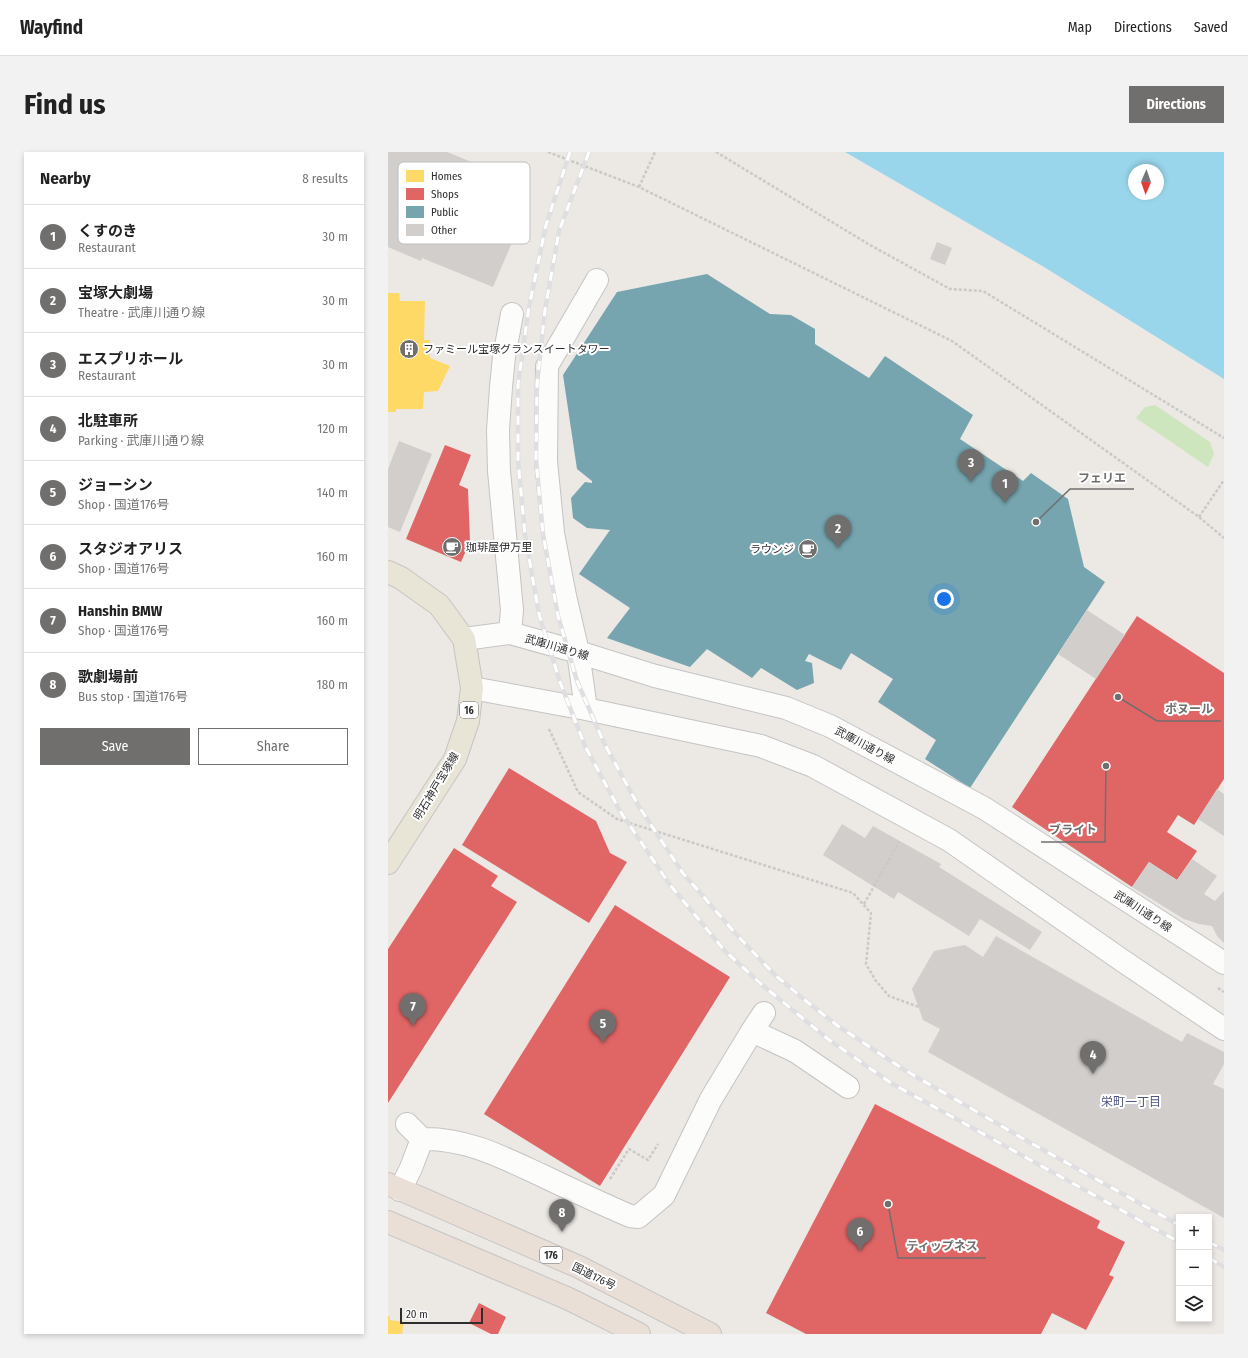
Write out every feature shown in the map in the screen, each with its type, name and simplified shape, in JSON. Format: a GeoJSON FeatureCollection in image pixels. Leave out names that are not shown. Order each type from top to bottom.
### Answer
{"type":"FeatureCollection","features":[{"type":"Feature","properties":{"kind":"highway","name":"国道176号"},"geometry":{"type":"LineString","coordinates":[[394,1187],[579,1267],[710,1334]]}},
{"type":"Feature","properties":{"kind":"highway"},"geometry":{"type":"LineString","coordinates":[[388,1222],[569,1299],[639,1334]]}},
{"type":"Feature","properties":{"kind":"main road","name":"明石神戸宝塚線"},"geometry":{"type":"LineString","coordinates":[[388,572],[400,578],[439,605],[464,639],[472,688],[468,721],[455,759],[388,863]]}},
{"type":"Feature","properties":{"kind":"street"},"geometry":{"type":"LineString","coordinates":[[586,709],[578,652],[565,596],[553,533],[546,461],[547,366],[597,280]]}},
{"type":"Feature","properties":{"kind":"street"},"geometry":{"type":"LineString","coordinates":[[510,633],[512,610],[499,471],[498,430],[504,357],[512,314]]}},
{"type":"Feature","properties":{"kind":"street","name":"武庫川通り線"},"geometry":{"type":"LineString","coordinates":[[464,639],[510,633],[655,676],[786,708],[830,726],[984,808],[1224,963]]}},
{"type":"Feature","properties":{"kind":"street"},"geometry":{"type":"LineString","coordinates":[[472,688],[586,709],[761,746],[813,766],[949,840],[1116,957],[1224,1030]]}},
{"type":"Feature","properties":{"kind":"street"},"geometry":{"type":"LineString","coordinates":[[407,1124],[422,1139],[461,1142],[491,1152],[636,1218],[664,1195],[711,1099],[764,1013]]}},
{"type":"Feature","properties":{"kind":"street"},"geometry":{"type":"LineString","coordinates":[[752,1031],[795,1051],[848,1087]]}},
{"type":"Feature","properties":{"kind":"street"},"geometry":{"type":"LineString","coordinates":[[394,1187],[411,1168],[422,1139]]}},
{"type":"Feature","properties":{"kind":"path"},"geometry":{"type":"LineString","coordinates":[[548,152],[639,187],[952,341],[1199,517],[1224,538]]}},
{"type":"Feature","properties":{"kind":"path"},"geometry":{"type":"LineString","coordinates":[[639,187],[655,152]]}},
{"type":"Feature","properties":{"kind":"path"},"geometry":{"type":"LineString","coordinates":[[716,152],[870,245],[950,289],[983,291],[1224,438]]}},
{"type":"Feature","properties":{"kind":"path"},"geometry":{"type":"LineString","coordinates":[[1199,517],[1224,480]]}},
{"type":"Feature","properties":{"kind":"path"},"geometry":{"type":"LineString","coordinates":[[546,724],[578,792],[617,819],[853,893],[872,913],[866,964],[876,981],[889,996],[919,1007]]}},
{"type":"Feature","properties":{"kind":"path"},"geometry":{"type":"LineString","coordinates":[[864,904],[900,840]]}},
{"type":"Feature","properties":{"kind":"green space"},"geometry":{"type":"Polygon","coordinates":[[[1155,405],[1210,442],[1214,454],[1208,467],[1136,418],[1145,407],[1155,405]]]}},
{"type":"Feature","properties":{"kind":"water"},"geometry":{"type":"Polygon","coordinates":[[[845,152],[1224,152],[1224,379],[1044,267],[845,152]]]}},
{"type":"Feature","properties":{"kind":"building: Homes","name":"ファミール宝塚グランスイートタワー"},"geometry":{"type":"Polygon","coordinates":[[[388,293],[399,293],[400,301],[425,301],[424,340],[430,340],[430,358],[450,366],[438,391],[424,392],[423,409],[396,409],[396,412],[388,412],[388,293]]]}},
{"type":"Feature","properties":{"kind":"building: Homes"},"geometry":{"type":"Polygon","coordinates":[[[388,1316],[390,1316],[390,1320],[404,1322],[402,1334],[388,1334],[388,1316]]]}},
{"type":"Feature","properties":{"kind":"building: Shops"},"geometry":{"type":"Polygon","coordinates":[[[445,445],[471,455],[459,485],[468,489],[470,541],[461,562],[406,539],[445,445]]]}},
{"type":"Feature","properties":{"kind":"building: Shops"},"geometry":{"type":"Polygon","coordinates":[[[1137,616],[1224,673],[1224,779],[1194,825],[1178,815],[1167,832],[1197,851],[1177,880],[1149,862],[1132,887],[1012,807],[1137,616]]]}},
{"type":"Feature","properties":{"kind":"building: Shops"},"geometry":{"type":"Polygon","coordinates":[[[509,768],[596,821],[610,853],[627,862],[589,923],[462,845],[509,768]]]}},
{"type":"Feature","properties":{"kind":"building: Shops"},"geometry":{"type":"Polygon","coordinates":[[[454,848],[498,876],[491,886],[517,902],[388,1103],[388,949],[454,848]]]}},
{"type":"Feature","properties":{"kind":"building: Shops"},"geometry":{"type":"Polygon","coordinates":[[[615,905],[730,977],[600,1186],[484,1114],[615,905]]]}},
{"type":"Feature","properties":{"kind":"building: Shops"},"geometry":{"type":"Polygon","coordinates":[[[875,1104],[1100,1221],[1097,1228],[1125,1242],[1109,1275],[1114,1277],[1086,1330],[1052,1313],[1041,1334],[806,1334],[766,1313],[875,1104]]]}},
{"type":"Feature","properties":{"kind":"building: Shops"},"geometry":{"type":"Polygon","coordinates":[[[479,1303],[506,1317],[498,1334],[491,1334],[469,1323],[479,1303]]]}},
{"type":"Feature","properties":{"kind":"building: Public"},"geometry":{"type":"Polygon","coordinates":[[[707,274],[770,314],[791,315],[815,329],[815,344],[869,378],[885,356],[973,415],[960,439],[1023,481],[1031,473],[1068,499],[1084,567],[1105,582],[970,788],[925,759],[936,740],[878,702],[893,679],[851,653],[841,670],[809,654],[805,661],[812,663],[814,683],[797,690],[761,668],[752,678],[707,649],[690,667],[607,638],[630,608],[579,574],[610,530],[587,528],[573,518],[571,498],[585,482],[592,483],[592,481],[577,469],[563,375],[617,292],[707,274]]]}},
{"type":"Feature","properties":{"kind":"building: Other"},"geometry":{"type":"Polygon","coordinates":[[[388,152],[447,152],[471,162],[398,162],[398,244],[511,244],[493,287],[422,258],[421,261],[388,247],[388,152]]]}},
{"type":"Feature","properties":{"kind":"building: Other"},"geometry":{"type":"Polygon","coordinates":[[[937,242],[952,248],[945,265],[930,259],[937,242]]]}},
{"type":"Feature","properties":{"kind":"building: Other"},"geometry":{"type":"Polygon","coordinates":[[[399,441],[432,454],[400,532],[388,527],[388,469],[399,441]]]}},
{"type":"Feature","properties":{"kind":"building: Other"},"geometry":{"type":"Polygon","coordinates":[[[1087,610],[1125,635],[1096,679],[1058,654],[1087,610]]]}},
{"type":"Feature","properties":{"kind":"building: Other"},"geometry":{"type":"Polygon","coordinates":[[[1217,789],[1224,794],[1224,836],[1198,819],[1217,789]]]}},
{"type":"Feature","properties":{"kind":"building: Other"},"geometry":{"type":"Polygon","coordinates":[[[842,824],[865,838],[873,826],[941,864],[939,867],[1042,932],[1030,950],[980,919],[969,936],[898,892],[894,899],[823,855],[842,824]]]}},
{"type":"Feature","properties":{"kind":"building: Other"},"geometry":{"type":"Polygon","coordinates":[[[1192,859],[1217,876],[1204,894],[1215,901],[1224,891],[1224,943],[1217,936],[1212,926],[1199,924],[1184,919],[1132,887],[1149,862],[1177,880],[1192,859]]]}},
{"type":"Feature","properties":{"kind":"building: Other"},"geometry":{"type":"Polygon","coordinates":[[[996,936],[1182,1042],[1187,1033],[1224,1052],[1224,1064],[1213,1084],[1224,1089],[1224,1218],[928,1052],[940,1029],[923,1020],[912,989],[934,951],[965,945],[983,957],[996,936]]]}},
{"type":"Feature","properties":{"kind":"railway"},"geometry":{"type":"LineString","coordinates":[[570,152],[546,225],[529,307],[518,384],[518,460],[525,535],[539,614],[560,682],[585,746],[620,811],[670,885],[725,951],[761,984],[828,1039],[891,1083],[1176,1240]]}},
{"type":"Feature","properties":{"kind":"railway"},"geometry":{"type":"LineString","coordinates":[[589,152],[559,231],[545,310],[537,384],[536,459],[543,534],[558,616],[577,681],[604,743],[638,805],[682,872],[736,934],[774,974],[806,1001],[838,1026],[903,1069],[1029,1142],[1176,1223]]}},
{"type":"Feature","properties":{"kind":"railway"},"geometry":{"type":"LineString","coordinates":[[1212,1244],[1224,1250]]}},
{"type":"Feature","properties":{"kind":"railway"},"geometry":{"type":"LineString","coordinates":[[1212,1260],[1224,1267]]}},
{"type":"Feature","properties":{"kind":"place","name":"ファミール宝塚グランスイートタワー"},"geometry":{"type":"Point","coordinates":[409,349]}},
{"type":"Feature","properties":{"kind":"place","name":"エスプリホール"},"geometry":{"type":"Point","coordinates":[971,482]}},
{"type":"Feature","properties":{"kind":"place","name":"くすのき"},"geometry":{"type":"Point","coordinates":[1005,503]}},
{"type":"Feature","properties":{"kind":"place","name":"フェリエ"},"geometry":{"type":"Point","coordinates":[1036,522]}},
{"type":"Feature","properties":{"kind":"place","name":"珈琲屋伊万里"},"geometry":{"type":"Point","coordinates":[452,547]}},
{"type":"Feature","properties":{"kind":"place","name":"宝塚大劇場"},"geometry":{"type":"Point","coordinates":[838,548]}},
{"type":"Feature","properties":{"kind":"place","name":"ラウンジ"},"geometry":{"type":"Point","coordinates":[808,549]}},
{"type":"Feature","properties":{"kind":"place","name":"ボヌール"},"geometry":{"type":"Point","coordinates":[1118,697]}},
{"type":"Feature","properties":{"kind":"place","name":"ブライト"},"geometry":{"type":"Point","coordinates":[1106,766]}},
{"type":"Feature","properties":{"kind":"place","name":"Hanshin BMW"},"geometry":{"type":"Point","coordinates":[413,1026]}},
{"type":"Feature","properties":{"kind":"place","name":"ジョーシン"},"geometry":{"type":"Point","coordinates":[603,1043]}},
{"type":"Feature","properties":{"kind":"place","name":"北駐車所"},"geometry":{"type":"Point","coordinates":[1093,1074]}},
{"type":"Feature","properties":{"kind":"place","name":"ティップネス"},"geometry":{"type":"Point","coordinates":[888,1204]}},
{"type":"Feature","properties":{"kind":"place","name":"歌劇場前"},"geometry":{"type":"Point","coordinates":[562,1232]}},
{"type":"Feature","properties":{"kind":"place","name":"スタジオアリス"},"geometry":{"type":"Point","coordinates":[860,1251]}},
{"type":"Feature","properties":{"kind":"district","name":"栄町一丁目"},"geometry":{"type":"Point","coordinates":[1131,1102]}}]}
